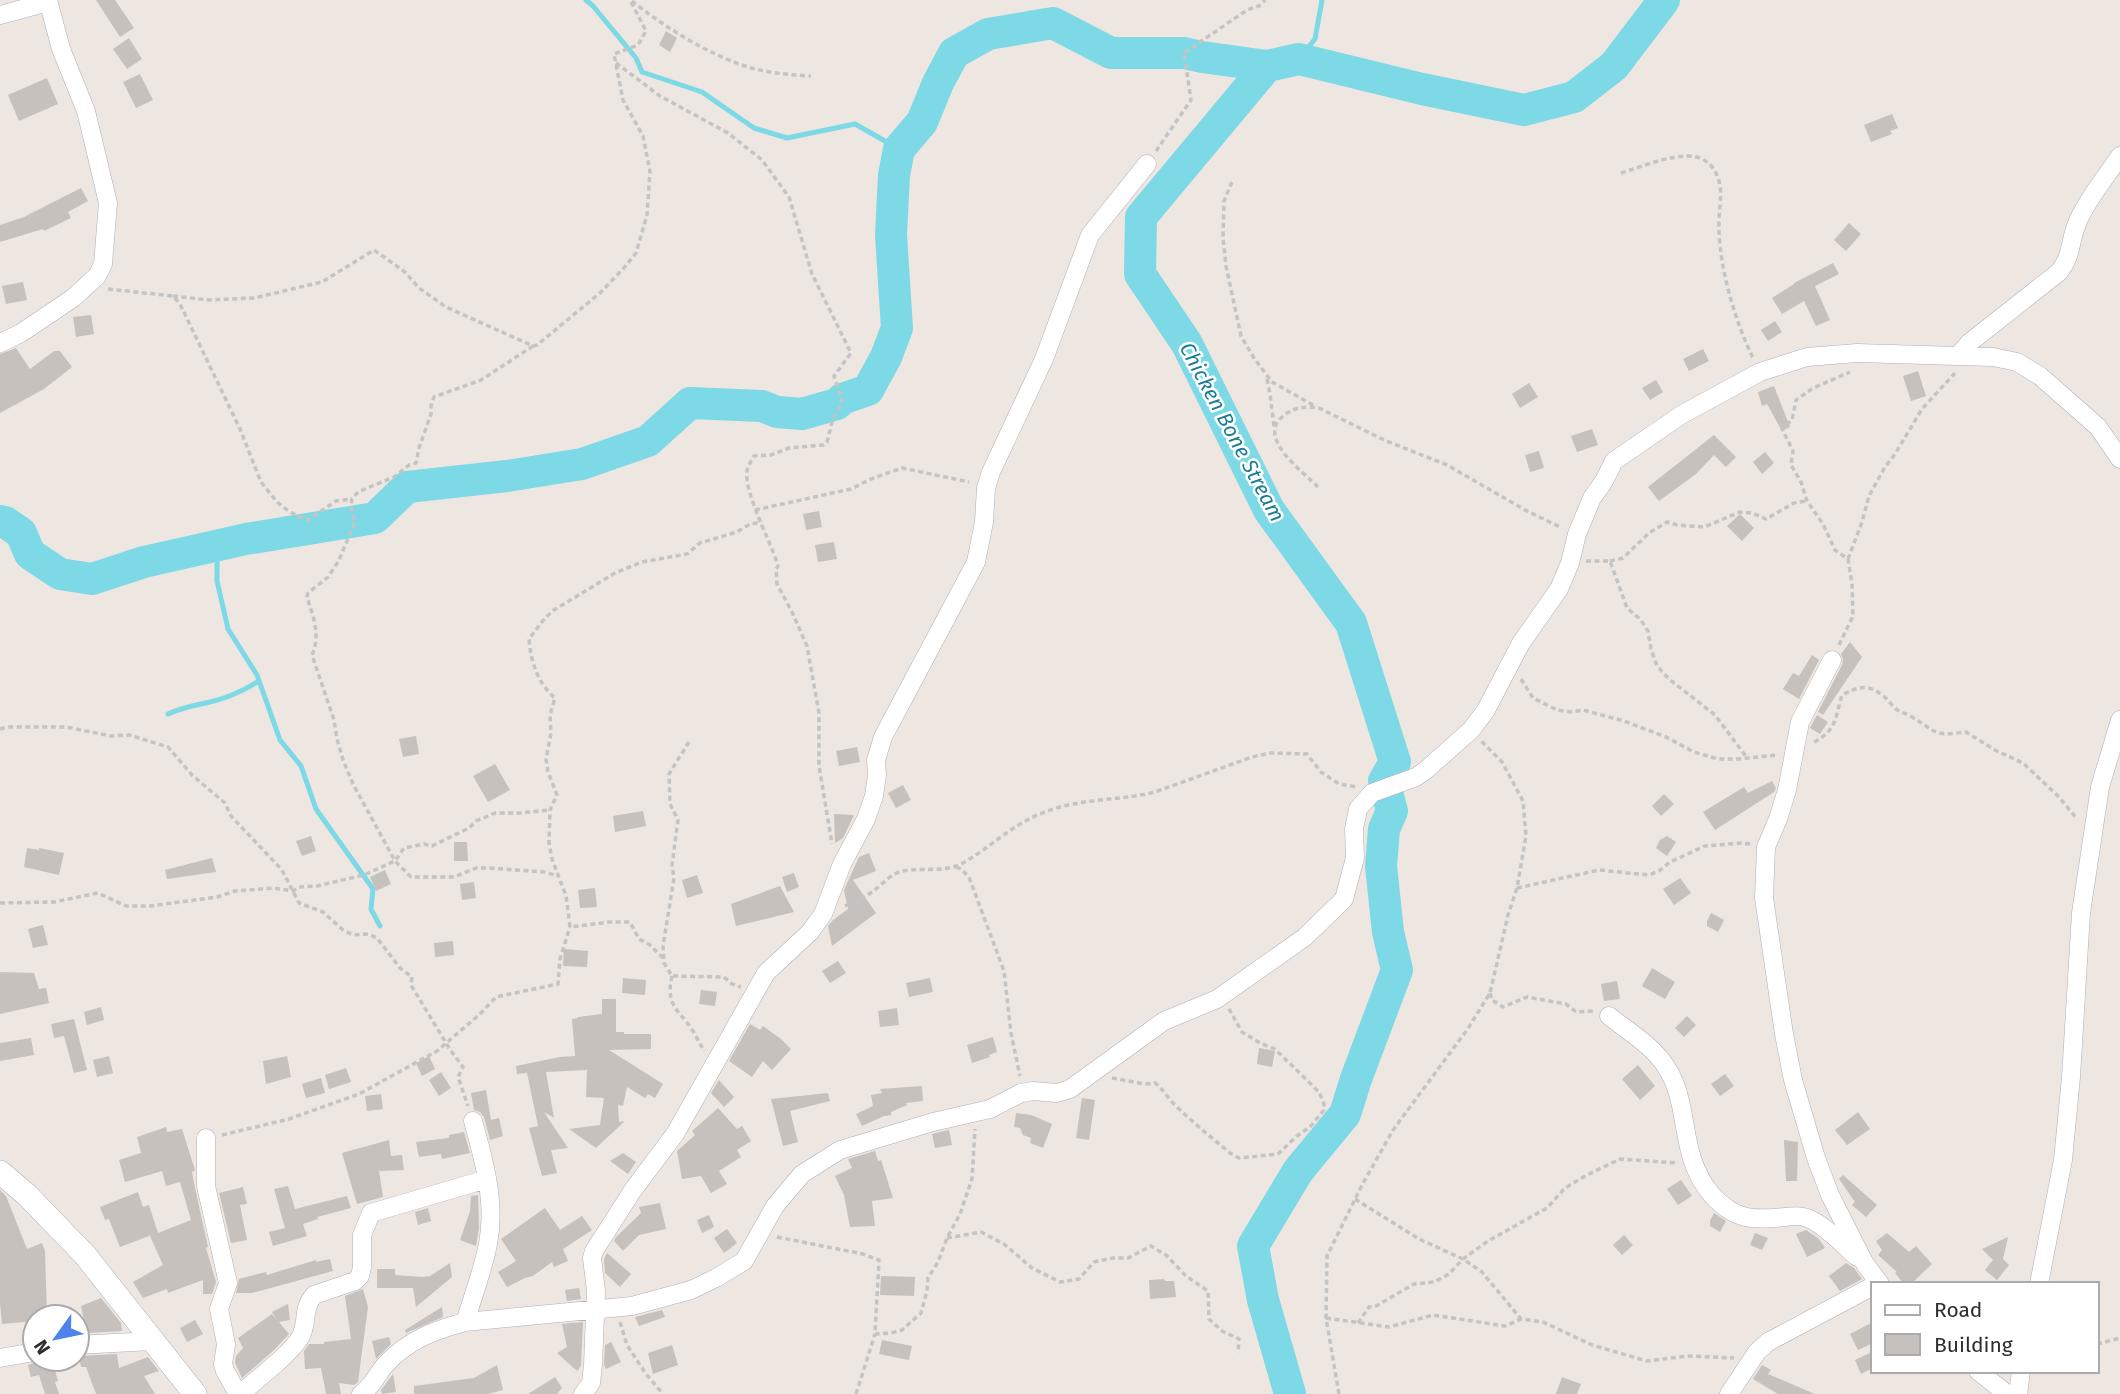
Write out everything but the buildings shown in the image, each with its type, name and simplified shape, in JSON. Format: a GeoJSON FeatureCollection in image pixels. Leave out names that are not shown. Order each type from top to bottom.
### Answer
{"type":"FeatureCollection","features":[{"type":"Feature","properties":{"kind":"street"},"geometry":{"type":"LineString","coordinates":[[0,15],[48,1],[61,49],[86,111],[108,203],[103,264],[97,276],[30,328],[0,343]]}},
{"type":"Feature","properties":{"kind":"street"},"geometry":{"type":"LineString","coordinates":[[1959,355],[1969,343],[2067,263],[2077,223],[2120,156]]}},
{"type":"Feature","properties":{"kind":"street"},"geometry":{"type":"LineString","coordinates":[[583,1394],[591,1383],[603,1310],[594,1251],[633,1190],[675,1134],[757,988],[772,967],[810,932],[823,914],[842,864],[866,819],[874,796],[876,760],[883,737],[976,562],[984,522],[986,488],[991,471],[1044,359],[1090,235],[1147,164]]}},
{"type":"Feature","properties":{"kind":"street"},"geometry":{"type":"LineString","coordinates":[[361,1394],[374,1383],[380,1371],[405,1346],[425,1335],[465,1322],[632,1306],[691,1290],[716,1278],[744,1261],[771,1214],[802,1174],[840,1150],[933,1122],[990,1109],[1021,1093],[1057,1093],[1070,1089],[1164,1021],[1217,999],[1305,937],[1345,899],[1356,858],[1354,829],[1358,809],[1374,792],[1426,770],[1471,730],[1486,710],[1521,643],[1559,589],[1592,498],[1614,461],[1681,415],[1760,372],[1807,357],[1857,353],[1959,355],[2017,362],[2040,376],[2098,427],[2120,459]]}},
{"type":"Feature","properties":{"kind":"street"},"geometry":{"type":"LineString","coordinates":[[1832,660],[1800,722],[1787,790],[1766,847],[1764,898],[1793,1080],[1830,1195],[1876,1282]]}},
{"type":"Feature","properties":{"kind":"street"},"geometry":{"type":"LineString","coordinates":[[2039,1282],[2063,1160],[2081,913],[2092,836],[2100,787],[2120,720]]}},
{"type":"Feature","properties":{"kind":"street"},"geometry":{"type":"LineString","coordinates":[[1609,1016],[1657,1055],[1668,1070],[1676,1088],[1693,1164],[1713,1196],[1741,1217],[1756,1220],[1797,1216],[1807,1218],[1865,1264]]}},
{"type":"Feature","properties":{"kind":"street"},"geometry":{"type":"LineString","coordinates":[[465,1322],[489,1241],[491,1218],[487,1179],[473,1121]]}},
{"type":"Feature","properties":{"kind":"street"},"geometry":{"type":"LineString","coordinates":[[206,1138],[206,1186],[228,1283],[219,1309],[226,1344],[223,1364],[239,1394],[292,1348],[302,1335],[306,1309],[314,1295],[355,1281],[360,1276],[362,1235],[371,1213],[487,1179]]}},
{"type":"Feature","properties":{"kind":"street"},"geometry":{"type":"LineString","coordinates":[[0,1172],[27,1195],[85,1255],[195,1394]]}},
{"type":"Feature","properties":{"kind":"street"},"geometry":{"type":"LineString","coordinates":[[1729,1394],[1757,1352],[1782,1333],[1871,1287]]}},
{"type":"Feature","properties":{"kind":"street"},"geometry":{"type":"LineString","coordinates":[[91,1344],[152,1341]]}},
{"type":"Feature","properties":{"kind":"street"},"geometry":{"type":"LineString","coordinates":[[0,1357],[21,1354]]}},
{"type":"Feature","properties":{"kind":"street"},"geometry":{"type":"LineString","coordinates":[[1981,1373],[2007,1394]]}},
{"type":"Feature","properties":{"kind":"street"},"geometry":{"type":"LineString","coordinates":[[2018,1394],[2021,1373]]}},
{"type":"Feature","properties":{"kind":"path"},"geometry":{"type":"LineString","coordinates":[[173,296],[180,304],[229,407],[261,482],[287,510],[308,520],[336,500],[352,499],[362,490],[394,477],[416,463],[434,397],[481,380],[533,346],[600,293],[624,270],[636,253],[647,215],[650,172],[643,136],[623,100],[614,54],[638,45],[646,31],[631,0]]}},
{"type":"Feature","properties":{"kind":"path"},"geometry":{"type":"LineString","coordinates":[[631,0],[708,50],[750,67],[779,74],[811,76]]}},
{"type":"Feature","properties":{"kind":"path"},"geometry":{"type":"LineString","coordinates":[[1147,164],[1191,100],[1184,52],[1265,0]]}},
{"type":"Feature","properties":{"kind":"path"},"geometry":{"type":"LineString","coordinates":[[616,63],[660,96],[728,133],[762,160],[789,197],[812,274],[851,353],[834,376],[842,398],[827,442],[823,445],[789,448],[771,455],[754,456],[746,473],[755,510],[774,551],[778,566],[777,584],[807,646],[819,713],[819,766],[834,851],[842,864]]}},
{"type":"Feature","properties":{"kind":"path"},"geometry":{"type":"LineString","coordinates":[[1621,173],[1668,158],[1686,156],[1702,158],[1714,168],[1720,184],[1721,248],[1734,313],[1760,372]]}},
{"type":"Feature","properties":{"kind":"path"},"geometry":{"type":"LineString","coordinates":[[1232,182],[1224,201],[1222,220],[1226,266],[1241,336],[1269,384],[1276,440],[1284,454],[1318,487]]}},
{"type":"Feature","properties":{"kind":"path"},"geometry":{"type":"LineString","coordinates":[[86,287],[209,300],[254,298],[322,282],[374,250],[446,307],[533,346]]}},
{"type":"Feature","properties":{"kind":"path"},"geometry":{"type":"LineString","coordinates":[[1848,559],[1835,550],[1823,524],[1807,501],[1801,482],[1791,465],[1793,451],[1782,429],[1792,420],[1796,400],[1813,388],[1854,370],[1857,353]]}},
{"type":"Feature","properties":{"kind":"path"},"geometry":{"type":"LineString","coordinates":[[1832,660],[1853,616],[1848,559],[1869,496],[1922,409],[1958,370],[1959,355]]}},
{"type":"Feature","properties":{"kind":"path"},"geometry":{"type":"LineString","coordinates":[[1264,374],[1282,390],[1372,434],[1447,465],[1527,511],[1577,534]]}},
{"type":"Feature","properties":{"kind":"path"},"geometry":{"type":"LineString","coordinates":[[1274,429],[1277,422],[1294,409],[1307,406],[1319,408]]}},
{"type":"Feature","properties":{"kind":"path"},"geometry":{"type":"LineString","coordinates":[[755,510],[851,489],[902,468],[971,482],[986,488]]}},
{"type":"Feature","properties":{"kind":"path"},"geometry":{"type":"LineString","coordinates":[[352,499],[355,522],[340,560],[328,576],[308,593],[317,635],[312,655],[349,775],[395,861],[411,877],[417,878],[454,877],[476,869],[489,868],[544,872],[558,876]]}},
{"type":"Feature","properties":{"kind":"path"},"geometry":{"type":"LineString","coordinates":[[1570,563],[1623,558],[1649,533],[1667,522],[1704,527],[1740,512],[1752,513],[1766,519],[1794,503],[1807,501]]}},
{"type":"Feature","properties":{"kind":"path"},"geometry":{"type":"LineString","coordinates":[[206,1138],[289,1119],[359,1094],[446,1043],[496,997],[558,984],[560,959],[570,927],[566,896],[549,843],[550,810],[556,795],[546,759],[555,698],[539,679],[529,639],[554,610],[615,573],[642,562],[687,554],[700,543],[737,532],[750,524],[763,526]]}},
{"type":"Feature","properties":{"kind":"path"},"geometry":{"type":"LineString","coordinates":[[1610,561],[1627,608],[1641,620],[1648,631],[1657,666],[1715,715],[1748,759]]}},
{"type":"Feature","properties":{"kind":"path"},"geometry":{"type":"LineString","coordinates":[[1508,670],[1521,679],[1533,698],[1557,710],[1583,710],[1624,721],[1666,737],[1693,752],[1718,759],[1771,757],[1815,742],[1832,728],[1843,695],[1858,687],[1870,688],[1883,695],[1896,710],[1934,733],[1946,735],[1966,732],[2023,763],[2059,797],[2092,836]]}},
{"type":"Feature","properties":{"kind":"path"},"geometry":{"type":"LineString","coordinates":[[0,729],[66,727],[111,736],[129,735],[168,747],[192,775],[225,803],[231,816],[282,870],[299,903],[323,912],[343,930],[353,935],[368,934],[377,938],[400,968],[412,977],[411,985],[463,1067],[458,1077],[473,1121]]}},
{"type":"Feature","properties":{"kind":"path"},"geometry":{"type":"LineString","coordinates":[[1339,1394],[1326,1318],[1327,1256],[1394,1130],[1467,1030],[1490,993],[1517,888],[1526,836],[1523,801],[1502,762],[1471,730]]}},
{"type":"Feature","properties":{"kind":"path"},"geometry":{"type":"LineString","coordinates":[[663,958],[674,878],[677,820],[670,804],[669,774],[690,742]]}},
{"type":"Feature","properties":{"kind":"path"},"geometry":{"type":"LineString","coordinates":[[823,914],[868,895],[897,873],[962,863],[1017,825],[1044,812],[1071,804],[1155,792],[1234,762],[1270,753],[1307,754],[1321,772],[1339,784],[1374,792]]}},
{"type":"Feature","properties":{"kind":"path"},"geometry":{"type":"LineString","coordinates":[[0,903],[54,902],[98,892],[126,906],[150,906],[218,897],[235,891],[274,888],[293,891],[299,887],[356,878],[395,861],[404,848],[424,844],[432,846],[495,813],[550,810]]}},
{"type":"Feature","properties":{"kind":"path"},"geometry":{"type":"LineString","coordinates":[[1517,888],[1600,870],[1649,875],[1705,846],[1742,842],[1766,847]]}},
{"type":"Feature","properties":{"kind":"path"},"geometry":{"type":"LineString","coordinates":[[954,866],[969,877],[1004,971],[1021,1093]]}},
{"type":"Feature","properties":{"kind":"path"},"geometry":{"type":"LineString","coordinates":[[570,927],[630,922],[639,939],[663,958],[672,976],[670,995],[675,1010],[704,1050],[717,1058]]}},
{"type":"Feature","properties":{"kind":"path"},"geometry":{"type":"LineString","coordinates":[[672,976],[724,978],[739,987],[757,988]]}},
{"type":"Feature","properties":{"kind":"path"},"geometry":{"type":"LineString","coordinates":[[1490,993],[1492,1000],[1503,1007],[1527,997],[1566,1004],[1576,1012],[1591,1011],[1609,1016]]}},
{"type":"Feature","properties":{"kind":"path"},"geometry":{"type":"LineString","coordinates":[[1090,1076],[1155,1083],[1164,1090],[1170,1101],[1230,1153],[1240,1158],[1278,1154],[1310,1127],[1324,1110],[1323,1099],[1275,1049],[1242,1032],[1228,1009],[1217,999]]}},
{"type":"Feature","properties":{"kind":"path"},"geometry":{"type":"LineString","coordinates":[[875,1334],[902,1329],[920,1313],[928,1278],[960,1214],[972,1179],[976,1113]]}},
{"type":"Feature","properties":{"kind":"path"},"geometry":{"type":"LineString","coordinates":[[1358,1323],[1369,1307],[1376,1306],[1415,1284],[1434,1282],[1449,1274],[1463,1259],[1489,1241],[1547,1208],[1565,1188],[1620,1159],[1693,1164]]}},
{"type":"Feature","properties":{"kind":"path"},"geometry":{"type":"LineString","coordinates":[[1355,1199],[1482,1272],[1521,1319]]}},
{"type":"Feature","properties":{"kind":"path"},"geometry":{"type":"LineString","coordinates":[[771,1214],[771,1230],[776,1237],[863,1254],[879,1260],[874,1311],[875,1334],[856,1394]]}},
{"type":"Feature","properties":{"kind":"path"},"geometry":{"type":"LineString","coordinates":[[947,1238],[981,1232],[1004,1244],[1032,1268],[1060,1282],[1079,1279],[1094,1262],[1128,1258],[1151,1246],[1166,1255],[1186,1276],[1208,1291],[1209,1319],[1223,1331],[1239,1339],[1238,1353]]}},
{"type":"Feature","properties":{"kind":"path"},"geometry":{"type":"LineString","coordinates":[[603,1310],[621,1323],[627,1345],[663,1394]]}},
{"type":"Feature","properties":{"kind":"path"},"geometry":{"type":"LineString","coordinates":[[1326,1318],[1389,1327],[1433,1315],[1505,1326],[1521,1319],[1543,1322],[1592,1345],[1647,1361],[1688,1356],[1736,1359],[1748,1363]]}},
{"type":"Feature","properties":{"kind":"path"},"geometry":{"type":"LineString","coordinates":[[2099,1344],[2120,1338]]}},
{"type":"Feature","properties":{"kind":"waterway"},"geometry":{"type":"LineString","coordinates":[[586,0],[636,58],[642,72],[702,92],[754,128],[787,138],[855,124],[899,149]]}},
{"type":"Feature","properties":{"kind":"waterway"},"geometry":{"type":"LineString","coordinates":[[1299,59],[1315,39],[1322,0]]}},
{"type":"Feature","properties":{"kind":"waterway","name":"Chicken Bone Stream"},"geometry":{"type":"LineString","coordinates":[[1290,1394],[1263,1300],[1253,1246],[1298,1171],[1345,1114],[1397,970],[1388,932],[1381,866],[1384,829],[1392,811],[1384,781],[1395,762],[1351,623],[1269,510],[1187,344],[1140,274],[1141,217],[1267,66],[1299,59],[1524,110],[1574,97],[1614,66],[1664,0]]}},
{"type":"Feature","properties":{"kind":"waterway"},"geometry":{"type":"LineString","coordinates":[[0,521],[21,533],[30,554],[60,574],[92,579],[144,562],[246,539],[375,518],[407,487],[507,476],[582,464],[648,441],[690,403],[762,406],[777,412],[802,414],[837,404],[842,399],[868,390],[886,357],[897,328],[891,235],[894,175],[899,149],[922,122],[954,53],[988,34],[1053,23],[1111,53],[1184,53],[1267,66]]}},
{"type":"Feature","properties":{"kind":"waterway"},"geometry":{"type":"LineString","coordinates":[[217,546],[217,581],[228,629],[257,675],[280,740],[301,766],[316,809],[373,889],[371,909],[380,926]]}},
{"type":"Feature","properties":{"kind":"waterway"},"geometry":{"type":"LineString","coordinates":[[168,714],[227,697],[259,681]]}}]}
